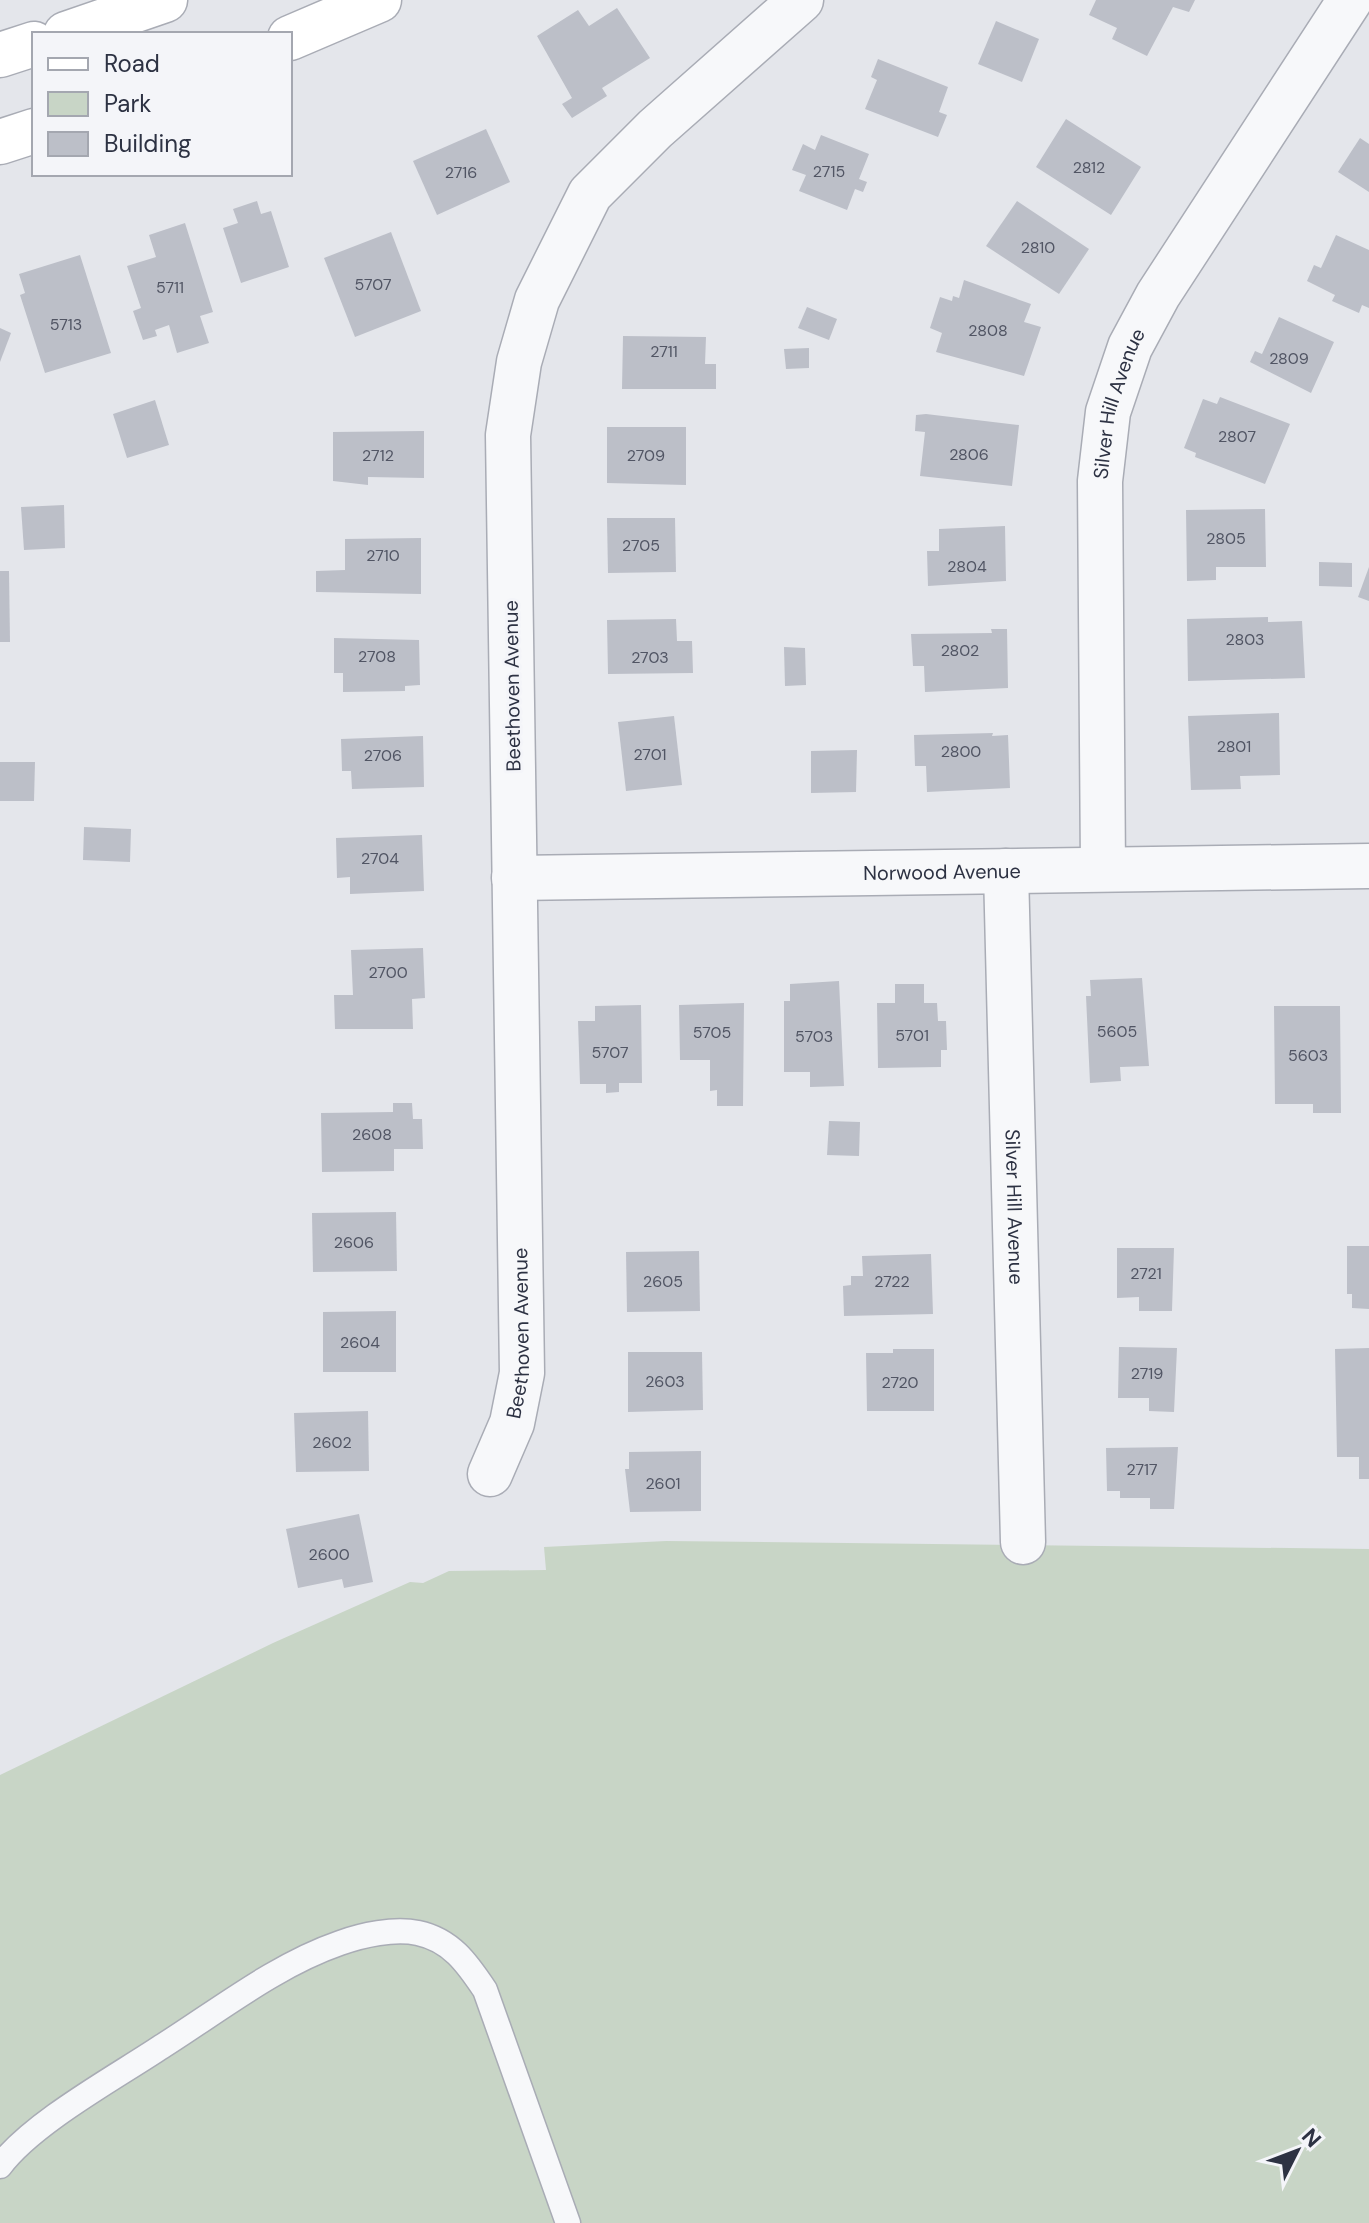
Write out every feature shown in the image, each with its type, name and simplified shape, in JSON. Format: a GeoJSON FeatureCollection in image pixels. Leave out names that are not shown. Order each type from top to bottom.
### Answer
{"type":"FeatureCollection","features":[{"type":"Feature","properties":{"kind":"main road"},"geometry":{"type":"LineString","coordinates":[[72,32],[165,0]]}},
{"type":"Feature","properties":{"kind":"main road"},"geometry":{"type":"LineString","coordinates":[[292,37],[379,0]]}},
{"type":"Feature","properties":{"kind":"main road"},"geometry":{"type":"LineString","coordinates":[[0,55],[32,45]]}},
{"type":"Feature","properties":{"kind":"main road"},"geometry":{"type":"LineString","coordinates":[[0,142],[32,132]]}},
{"type":"Feature","properties":{"kind":"street","name":"Beethoven Avenue"},"geometry":{"type":"LineString","coordinates":[[490,1474],[512,1423],[522,1373],[508,435],[519,362],[537,300],[590,194],[655,129],[801,0]]}},
{"type":"Feature","properties":{"kind":"street","name":"Silver Hill Avenue"},"geometry":{"type":"LineString","coordinates":[[1103,869],[1100,481],[1108,412],[1130,347],[1158,295],[1350,0]]}},
{"type":"Feature","properties":{"kind":"street","name":"Norwood Avenue"},"geometry":{"type":"LineString","coordinates":[[514,878],[1369,866]]}},
{"type":"Feature","properties":{"kind":"street","name":"Silver Hill Avenue"},"geometry":{"type":"LineString","coordinates":[[1006,871],[1023,1542]]}},
{"type":"Feature","properties":{"kind":"lane"},"geometry":{"type":"LineString","coordinates":[[0,2166],[69,2107],[294,1963],[340,1943],[377,1934],[416,1933],[447,1944],[466,1962],[485,1990],[568,2223]]}},
{"type":"Feature","properties":{"kind":"green space"},"geometry":{"type":"Polygon","coordinates":[[[666,1541],[1369,1549],[1369,2223],[0,2223],[0,1775],[273,1643],[410,1582],[423,1583],[449,1571],[546,1570],[544,1547],[666,1541]]]}},
{"type":"Feature","properties":{"kind":"building"},"geometry":{"type":"Polygon","coordinates":[[[1096,0],[1195,0],[1189,12],[1173,7],[1147,56],[1112,39],[1117,28],[1089,15],[1096,0]]]}},
{"type":"Feature","properties":{"kind":"building"},"geometry":{"type":"Polygon","coordinates":[[[617,8],[650,58],[602,88],[607,96],[572,118],[562,104],[572,98],[537,36],[578,10],[589,26],[617,8]]]}},
{"type":"Feature","properties":{"kind":"building"},"geometry":{"type":"Polygon","coordinates":[[[996,21],[1039,39],[1022,82],[978,64],[996,21]]]}},
{"type":"Feature","properties":{"kind":"building"},"geometry":{"type":"Polygon","coordinates":[[[878,59],[948,87],[939,112],[947,115],[938,137],[865,109],[877,80],[871,77],[878,59]]]}},
{"type":"Feature","properties":{"kind":"building"},"geometry":{"type":"Polygon","coordinates":[[[1066,119],[1141,167],[1111,215],[1036,167],[1066,119]]]}},
{"type":"Feature","properties":{"kind":"building"},"geometry":{"type":"Polygon","coordinates":[[[486,129],[510,182],[437,215],[413,161],[486,129]]]}},
{"type":"Feature","properties":{"kind":"building"},"geometry":{"type":"Polygon","coordinates":[[[821,135],[869,154],[859,179],[867,182],[863,192],[855,189],[847,210],[799,191],[806,175],[792,170],[803,144],[815,150],[821,135]]]}},
{"type":"Feature","properties":{"kind":"building"},"geometry":{"type":"Polygon","coordinates":[[[1360,138],[1369,144],[1369,192],[1338,172],[1360,138]]]}},
{"type":"Feature","properties":{"kind":"building"},"geometry":{"type":"Polygon","coordinates":[[[257,201],[261,214],[271,211],[289,267],[241,283],[223,228],[238,223],[233,209],[257,201]]]}},
{"type":"Feature","properties":{"kind":"building"},"geometry":{"type":"Polygon","coordinates":[[[1017,201],[1089,249],[1059,294],[986,246],[1017,201]]]}},
{"type":"Feature","properties":{"kind":"building"},"geometry":{"type":"Polygon","coordinates":[[[185,223],[213,312],[200,316],[209,343],[177,353],[169,325],[155,330],[157,336],[143,340],[133,311],[141,308],[127,266],[156,257],[149,235],[185,223]]]}},
{"type":"Feature","properties":{"kind":"building"},"geometry":{"type":"Polygon","coordinates":[[[391,232],[421,311],[355,337],[324,258],[391,232]]]}},
{"type":"Feature","properties":{"kind":"building"},"geometry":{"type":"Polygon","coordinates":[[[1336,235],[1369,250],[1369,308],[1362,305],[1359,313],[1332,301],[1335,295],[1307,281],[1314,265],[1321,268],[1336,235]]]}},
{"type":"Feature","properties":{"kind":"building"},"geometry":{"type":"Polygon","coordinates":[[[80,255],[111,353],[45,373],[20,295],[25,293],[19,274],[80,255]]]}},
{"type":"Feature","properties":{"kind":"building"},"geometry":{"type":"Polygon","coordinates":[[[964,280],[1031,304],[1024,322],[1041,327],[1024,376],[936,352],[942,333],[930,328],[940,297],[952,301],[953,296],[959,298],[964,280]]]}},
{"type":"Feature","properties":{"kind":"building"},"geometry":{"type":"Polygon","coordinates":[[[807,307],[837,319],[829,340],[798,328],[807,307]]]}},
{"type":"Feature","properties":{"kind":"building"},"geometry":{"type":"Polygon","coordinates":[[[1279,317],[1334,342],[1311,393],[1250,362],[1255,351],[1262,354],[1279,317]]]}},
{"type":"Feature","properties":{"kind":"building"},"geometry":{"type":"Polygon","coordinates":[[[0,328],[11,333],[0,362],[0,328]]]}},
{"type":"Feature","properties":{"kind":"building"},"geometry":{"type":"Polygon","coordinates":[[[623,336],[706,337],[705,364],[716,364],[716,389],[622,389],[623,336]]]}},
{"type":"Feature","properties":{"kind":"building"},"geometry":{"type":"Polygon","coordinates":[[[809,348],[809,368],[786,369],[784,349],[809,348]]]}},
{"type":"Feature","properties":{"kind":"building"},"geometry":{"type":"Polygon","coordinates":[[[1220,397],[1290,424],[1265,484],[1195,457],[1196,453],[1184,448],[1203,399],[1217,404],[1220,397]]]}},
{"type":"Feature","properties":{"kind":"building"},"geometry":{"type":"Polygon","coordinates":[[[155,400],[169,445],[127,458],[113,414],[155,400]]]}},
{"type":"Feature","properties":{"kind":"building"},"geometry":{"type":"Polygon","coordinates":[[[916,415],[1019,425],[1012,486],[920,476],[925,432],[915,431],[916,415]]]}},
{"type":"Feature","properties":{"kind":"building"},"geometry":{"type":"Polygon","coordinates":[[[607,427],[686,427],[686,485],[607,483],[607,427]]]}},
{"type":"Feature","properties":{"kind":"building"},"geometry":{"type":"Polygon","coordinates":[[[424,431],[424,478],[368,477],[368,485],[333,481],[333,432],[424,431]]]}},
{"type":"Feature","properties":{"kind":"building"},"geometry":{"type":"Polygon","coordinates":[[[64,505],[65,548],[24,550],[21,507],[64,505]]]}},
{"type":"Feature","properties":{"kind":"building"},"geometry":{"type":"Polygon","coordinates":[[[1265,509],[1266,567],[1216,567],[1216,580],[1187,581],[1186,510],[1265,509]]]}},
{"type":"Feature","properties":{"kind":"building"},"geometry":{"type":"Polygon","coordinates":[[[607,518],[675,518],[676,572],[608,573],[607,518]]]}},
{"type":"Feature","properties":{"kind":"building"},"geometry":{"type":"Polygon","coordinates":[[[1005,526],[1006,581],[928,586],[927,551],[939,551],[939,529],[1005,526]]]}},
{"type":"Feature","properties":{"kind":"building"},"geometry":{"type":"Polygon","coordinates":[[[421,538],[421,594],[316,592],[316,571],[345,570],[345,539],[421,538]]]}},
{"type":"Feature","properties":{"kind":"building"},"geometry":{"type":"Polygon","coordinates":[[[1319,562],[1352,563],[1352,587],[1319,586],[1319,562]]]}},
{"type":"Feature","properties":{"kind":"building"},"geometry":{"type":"Polygon","coordinates":[[[1369,567],[1369,601],[1358,597],[1369,567]]]}},
{"type":"Feature","properties":{"kind":"building"},"geometry":{"type":"Polygon","coordinates":[[[0,571],[9,571],[10,642],[0,642],[0,571]]]}},
{"type":"Feature","properties":{"kind":"building"},"geometry":{"type":"Polygon","coordinates":[[[1268,617],[1268,622],[1302,621],[1305,678],[1188,681],[1187,619],[1268,617]]]}},
{"type":"Feature","properties":{"kind":"building"},"geometry":{"type":"Polygon","coordinates":[[[676,619],[677,641],[692,641],[693,673],[608,674],[607,620],[676,619]]]}},
{"type":"Feature","properties":{"kind":"building"},"geometry":{"type":"Polygon","coordinates":[[[991,629],[1007,629],[1008,688],[925,692],[924,666],[913,666],[911,634],[992,633],[991,629]]]}},
{"type":"Feature","properties":{"kind":"building"},"geometry":{"type":"Polygon","coordinates":[[[334,638],[419,640],[420,685],[405,686],[405,691],[343,692],[343,673],[334,673],[334,638]]]}},
{"type":"Feature","properties":{"kind":"building"},"geometry":{"type":"Polygon","coordinates":[[[784,647],[805,648],[806,685],[785,686],[784,647]]]}},
{"type":"Feature","properties":{"kind":"building"},"geometry":{"type":"Polygon","coordinates":[[[1279,713],[1280,775],[1240,776],[1241,789],[1191,790],[1188,716],[1279,713]]]}},
{"type":"Feature","properties":{"kind":"building"},"geometry":{"type":"Polygon","coordinates":[[[674,716],[682,785],[626,791],[618,722],[674,716]]]}},
{"type":"Feature","properties":{"kind":"building"},"geometry":{"type":"Polygon","coordinates":[[[993,733],[992,736],[1008,735],[1010,788],[927,792],[926,766],[915,766],[914,735],[993,733]]]}},
{"type":"Feature","properties":{"kind":"building"},"geometry":{"type":"Polygon","coordinates":[[[423,736],[424,787],[352,789],[351,771],[342,771],[341,739],[423,736]]]}},
{"type":"Feature","properties":{"kind":"building"},"geometry":{"type":"Polygon","coordinates":[[[857,750],[856,792],[811,793],[811,751],[857,750]]]}},
{"type":"Feature","properties":{"kind":"building"},"geometry":{"type":"Polygon","coordinates":[[[0,762],[35,762],[34,801],[0,801],[0,762]]]}},
{"type":"Feature","properties":{"kind":"building"},"geometry":{"type":"Polygon","coordinates":[[[84,827],[131,829],[130,862],[83,860],[84,827]]]}},
{"type":"Feature","properties":{"kind":"building"},"geometry":{"type":"Polygon","coordinates":[[[422,835],[424,891],[350,894],[350,877],[337,878],[336,838],[422,835]]]}},
{"type":"Feature","properties":{"kind":"building"},"geometry":{"type":"Polygon","coordinates":[[[423,948],[425,998],[412,999],[413,1029],[335,1029],[334,995],[353,995],[351,950],[423,948]]]}},
{"type":"Feature","properties":{"kind":"building"},"geometry":{"type":"Polygon","coordinates":[[[1142,978],[1149,1066],[1120,1067],[1121,1081],[1090,1083],[1086,996],[1091,996],[1090,980],[1142,978]]]}},
{"type":"Feature","properties":{"kind":"building"},"geometry":{"type":"Polygon","coordinates":[[[839,981],[844,1086],[810,1087],[810,1072],[784,1072],[784,1001],[790,1001],[790,984],[839,981]]]}},
{"type":"Feature","properties":{"kind":"building"},"geometry":{"type":"Polygon","coordinates":[[[895,984],[924,984],[924,1003],[937,1003],[938,1021],[946,1021],[947,1050],[941,1050],[941,1067],[878,1068],[877,1003],[895,1003],[895,984]]]}},
{"type":"Feature","properties":{"kind":"building"},"geometry":{"type":"Polygon","coordinates":[[[744,1003],[743,1106],[717,1106],[717,1090],[710,1091],[710,1060],[680,1060],[679,1005],[744,1003]]]}},
{"type":"Feature","properties":{"kind":"building"},"geometry":{"type":"Polygon","coordinates":[[[641,1005],[642,1083],[619,1083],[619,1092],[606,1093],[606,1084],[580,1084],[578,1021],[595,1021],[595,1006],[641,1005]]]}},
{"type":"Feature","properties":{"kind":"building"},"geometry":{"type":"Polygon","coordinates":[[[1274,1006],[1340,1006],[1341,1113],[1313,1113],[1313,1104],[1275,1104],[1274,1006]]]}},
{"type":"Feature","properties":{"kind":"building"},"geometry":{"type":"Polygon","coordinates":[[[393,1103],[412,1103],[413,1119],[422,1119],[423,1149],[394,1149],[394,1171],[322,1172],[321,1113],[393,1112],[393,1103]]]}},
{"type":"Feature","properties":{"kind":"building"},"geometry":{"type":"Polygon","coordinates":[[[829,1121],[860,1122],[859,1156],[827,1155],[829,1121]]]}},
{"type":"Feature","properties":{"kind":"building"},"geometry":{"type":"Polygon","coordinates":[[[396,1212],[397,1271],[313,1272],[312,1213],[396,1212]]]}},
{"type":"Feature","properties":{"kind":"building"},"geometry":{"type":"Polygon","coordinates":[[[1347,1246],[1369,1246],[1369,1309],[1352,1308],[1352,1294],[1347,1294],[1347,1246]]]}},
{"type":"Feature","properties":{"kind":"building"},"geometry":{"type":"Polygon","coordinates":[[[1117,1248],[1174,1248],[1172,1311],[1139,1311],[1139,1297],[1117,1298],[1117,1248]]]}},
{"type":"Feature","properties":{"kind":"building"},"geometry":{"type":"Polygon","coordinates":[[[699,1251],[700,1311],[627,1312],[626,1252],[699,1251]]]}},
{"type":"Feature","properties":{"kind":"building"},"geometry":{"type":"Polygon","coordinates":[[[931,1254],[933,1314],[844,1316],[843,1286],[851,1285],[851,1276],[863,1276],[862,1256],[931,1254]]]}},
{"type":"Feature","properties":{"kind":"building"},"geometry":{"type":"Polygon","coordinates":[[[396,1311],[396,1372],[323,1372],[323,1312],[396,1311]]]}},
{"type":"Feature","properties":{"kind":"building"},"geometry":{"type":"Polygon","coordinates":[[[1119,1347],[1177,1348],[1174,1412],[1149,1411],[1149,1398],[1118,1398],[1119,1347]]]}},
{"type":"Feature","properties":{"kind":"building"},"geometry":{"type":"Polygon","coordinates":[[[1369,1348],[1369,1479],[1359,1479],[1359,1457],[1337,1457],[1335,1349],[1369,1348]]]}},
{"type":"Feature","properties":{"kind":"building"},"geometry":{"type":"Polygon","coordinates":[[[893,1349],[934,1349],[934,1411],[867,1411],[866,1353],[893,1353],[893,1349]]]}},
{"type":"Feature","properties":{"kind":"building"},"geometry":{"type":"Polygon","coordinates":[[[628,1352],[702,1352],[703,1410],[628,1412],[628,1352]]]}},
{"type":"Feature","properties":{"kind":"building"},"geometry":{"type":"Polygon","coordinates":[[[368,1411],[369,1471],[296,1472],[294,1413],[368,1411]]]}},
{"type":"Feature","properties":{"kind":"building"},"geometry":{"type":"Polygon","coordinates":[[[1178,1447],[1174,1509],[1150,1509],[1150,1498],[1120,1498],[1120,1491],[1107,1491],[1106,1448],[1178,1447]]]}},
{"type":"Feature","properties":{"kind":"building"},"geometry":{"type":"Polygon","coordinates":[[[701,1451],[701,1511],[630,1512],[625,1469],[629,1469],[629,1452],[701,1451]]]}},
{"type":"Feature","properties":{"kind":"building"},"geometry":{"type":"Polygon","coordinates":[[[359,1514],[373,1582],[344,1588],[342,1579],[298,1588],[286,1529],[359,1514]]]}}]}
